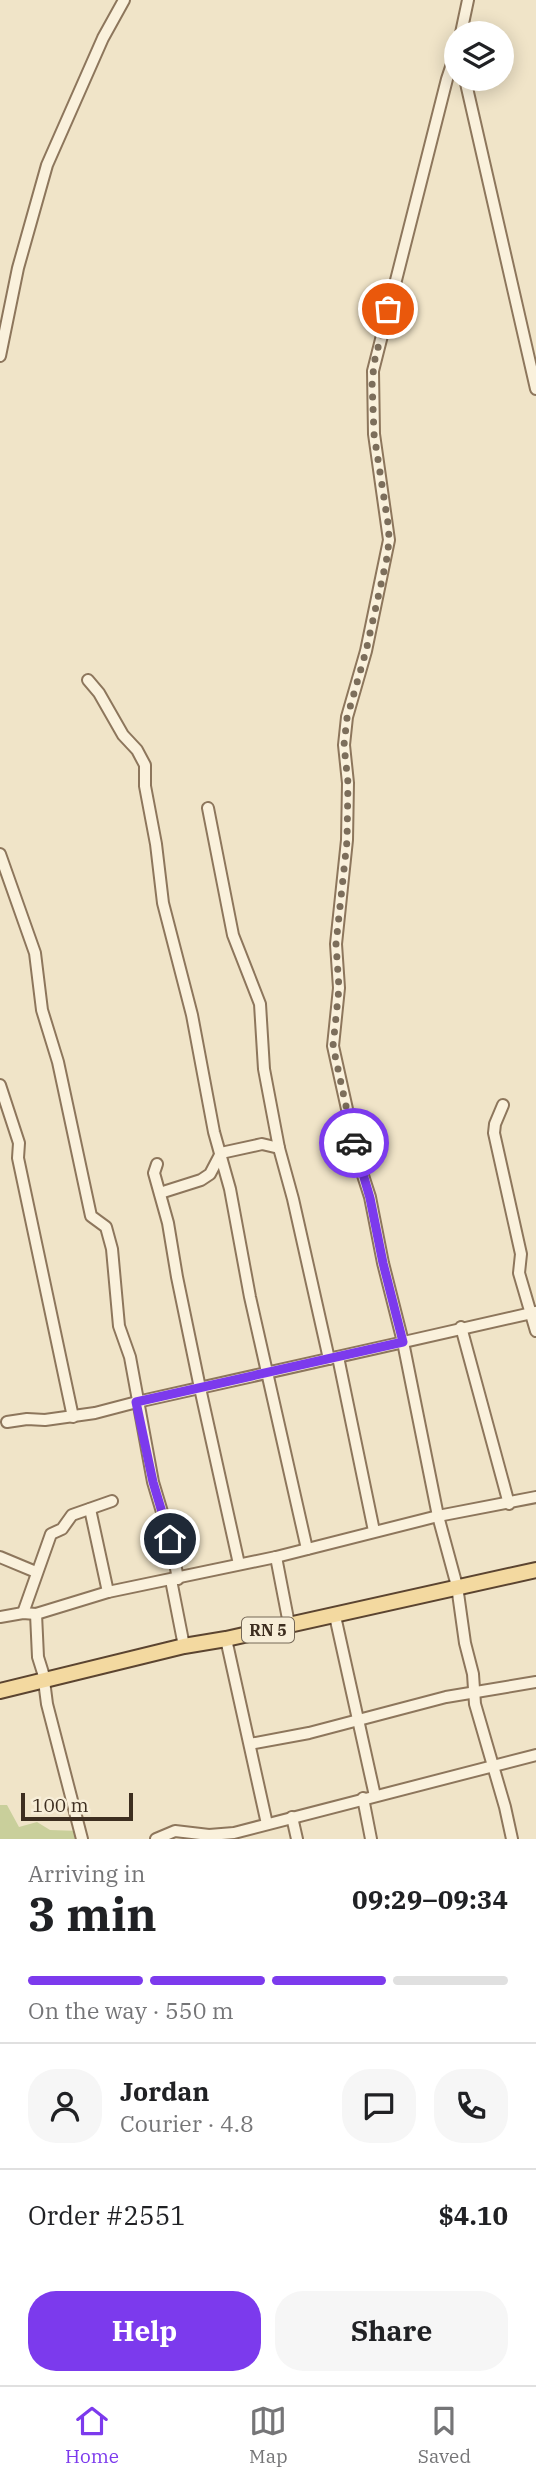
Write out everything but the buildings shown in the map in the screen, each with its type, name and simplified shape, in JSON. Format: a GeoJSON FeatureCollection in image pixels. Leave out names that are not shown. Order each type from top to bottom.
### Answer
{"type":"FeatureCollection","features":[{"type":"Feature","properties":{"kind":"main road","name":"RN 5"},"geometry":{"type":"LineString","coordinates":[[0,1691],[184,1646],[335,1616],[536,1570]]}},
{"type":"Feature","properties":{"kind":"street"},"geometry":{"type":"LineString","coordinates":[[0,356],[18,268],[47,165],[103,38],[124,5],[124,0]]}},
{"type":"Feature","properties":{"kind":"street"},"geometry":{"type":"LineString","coordinates":[[463,21],[468,0]]}},
{"type":"Feature","properties":{"kind":"street"},"geometry":{"type":"LineString","coordinates":[[444,91],[373,371],[374,434],[389,540],[366,651],[347,718],[344,745],[348,783],[347,841],[336,944],[339,988],[333,1046],[403,1342],[438,1516],[457,1586],[465,1643],[473,1675],[475,1703],[512,1839]]}},
{"type":"Feature","properties":{"kind":"street"},"geometry":{"type":"LineString","coordinates":[[468,91],[536,389]]}},
{"type":"Feature","properties":{"kind":"street"},"geometry":{"type":"LineString","coordinates":[[88,680],[99,693],[121,733],[137,750],[145,765],[145,786],[163,903],[191,1009],[214,1132],[221,1153],[250,1297],[307,1549]]}},
{"type":"Feature","properties":{"kind":"street"},"geometry":{"type":"LineString","coordinates":[[208,808],[233,935],[259,1002],[264,1069],[279,1148],[334,1358],[374,1531]]}},
{"type":"Feature","properties":{"kind":"street"},"geometry":{"type":"LineString","coordinates":[[0,854],[35,953],[41,1010],[58,1062],[91,1216],[106,1227],[112,1249],[119,1326],[130,1357],[136,1402],[153,1482],[171,1542],[184,1646]]}},
{"type":"Feature","properties":{"kind":"street"},"geometry":{"type":"LineString","coordinates":[[0,1085],[19,1143],[18,1158],[73,1417]]}},
{"type":"Feature","properties":{"kind":"street"},"geometry":{"type":"LineString","coordinates":[[503,1105],[494,1133],[521,1254],[519,1273],[533,1312],[536,1331]]}},
{"type":"Feature","properties":{"kind":"street"},"geometry":{"type":"LineString","coordinates":[[160,1193],[201,1180],[210,1174],[221,1153],[262,1144],[279,1148]]}},
{"type":"Feature","properties":{"kind":"street"},"geometry":{"type":"LineString","coordinates":[[157,1164],[153,1171],[168,1223],[200,1388],[239,1564]]}},
{"type":"Feature","properties":{"kind":"street"},"geometry":{"type":"LineString","coordinates":[[7,1422],[73,1417],[127,1406],[533,1312]]}},
{"type":"Feature","properties":{"kind":"street"},"geometry":{"type":"LineString","coordinates":[[461,1327],[509,1504]]}},
{"type":"Feature","properties":{"kind":"street"},"geometry":{"type":"LineString","coordinates":[[0,1617],[36,1614],[108,1592],[276,1557],[438,1516],[536,1497]]}},
{"type":"Feature","properties":{"kind":"street"},"geometry":{"type":"LineString","coordinates":[[23,1613],[51,1534],[62,1528],[72,1515],[112,1502]]}},
{"type":"Feature","properties":{"kind":"street"},"geometry":{"type":"LineString","coordinates":[[90,1509],[108,1592]]}},
{"type":"Feature","properties":{"kind":"street"},"geometry":{"type":"LineString","coordinates":[[0,1557],[36,1572]]}},
{"type":"Feature","properties":{"kind":"street"},"geometry":{"type":"LineString","coordinates":[[276,1557],[289,1625]]}},
{"type":"Feature","properties":{"kind":"street"},"geometry":{"type":"LineString","coordinates":[[36,1614],[38,1657],[58,1751],[82,1839]]}},
{"type":"Feature","properties":{"kind":"street"},"geometry":{"type":"LineString","coordinates":[[335,1616],[357,1718],[369,1797],[371,1839]]}},
{"type":"Feature","properties":{"kind":"street"},"geometry":{"type":"LineString","coordinates":[[226,1639],[267,1824]]}},
{"type":"Feature","properties":{"kind":"street"},"geometry":{"type":"LineString","coordinates":[[250,1744],[309,1733],[357,1718],[474,1692],[536,1682]]}},
{"type":"Feature","properties":{"kind":"street"},"geometry":{"type":"LineString","coordinates":[[156,1839],[175,1831],[225,1837],[292,1817],[536,1755]]}},
{"type":"Feature","properties":{"kind":"street"},"geometry":{"type":"LineString","coordinates":[[292,1817],[297,1839]]}},
{"type":"Feature","properties":{"kind":"street"},"geometry":{"type":"LineString","coordinates":[[77,1822],[90,1839]]}},
{"type":"Feature","properties":{"kind":"green space"},"geometry":{"type":"Polygon","coordinates":[[[0,1805],[7,1805],[19,1827],[37,1822],[50,1830],[80,1831],[86,1839],[0,1839],[0,1805]]]}},
{"type":"Feature","properties":{"kind":"way so far"},"geometry":{"type":"LineString","coordinates":[[354,1143],[333,1046],[339,988],[336,944],[347,841],[348,783],[344,745],[347,718],[366,651],[388,553],[389,530],[374,434],[372,381],[388,309]]}},
{"type":"Feature","properties":{"kind":"route"},"geometry":{"type":"LineString","coordinates":[[170,1539],[153,1482],[136,1402],[403,1342],[370,1198],[354,1143]]}}]}
